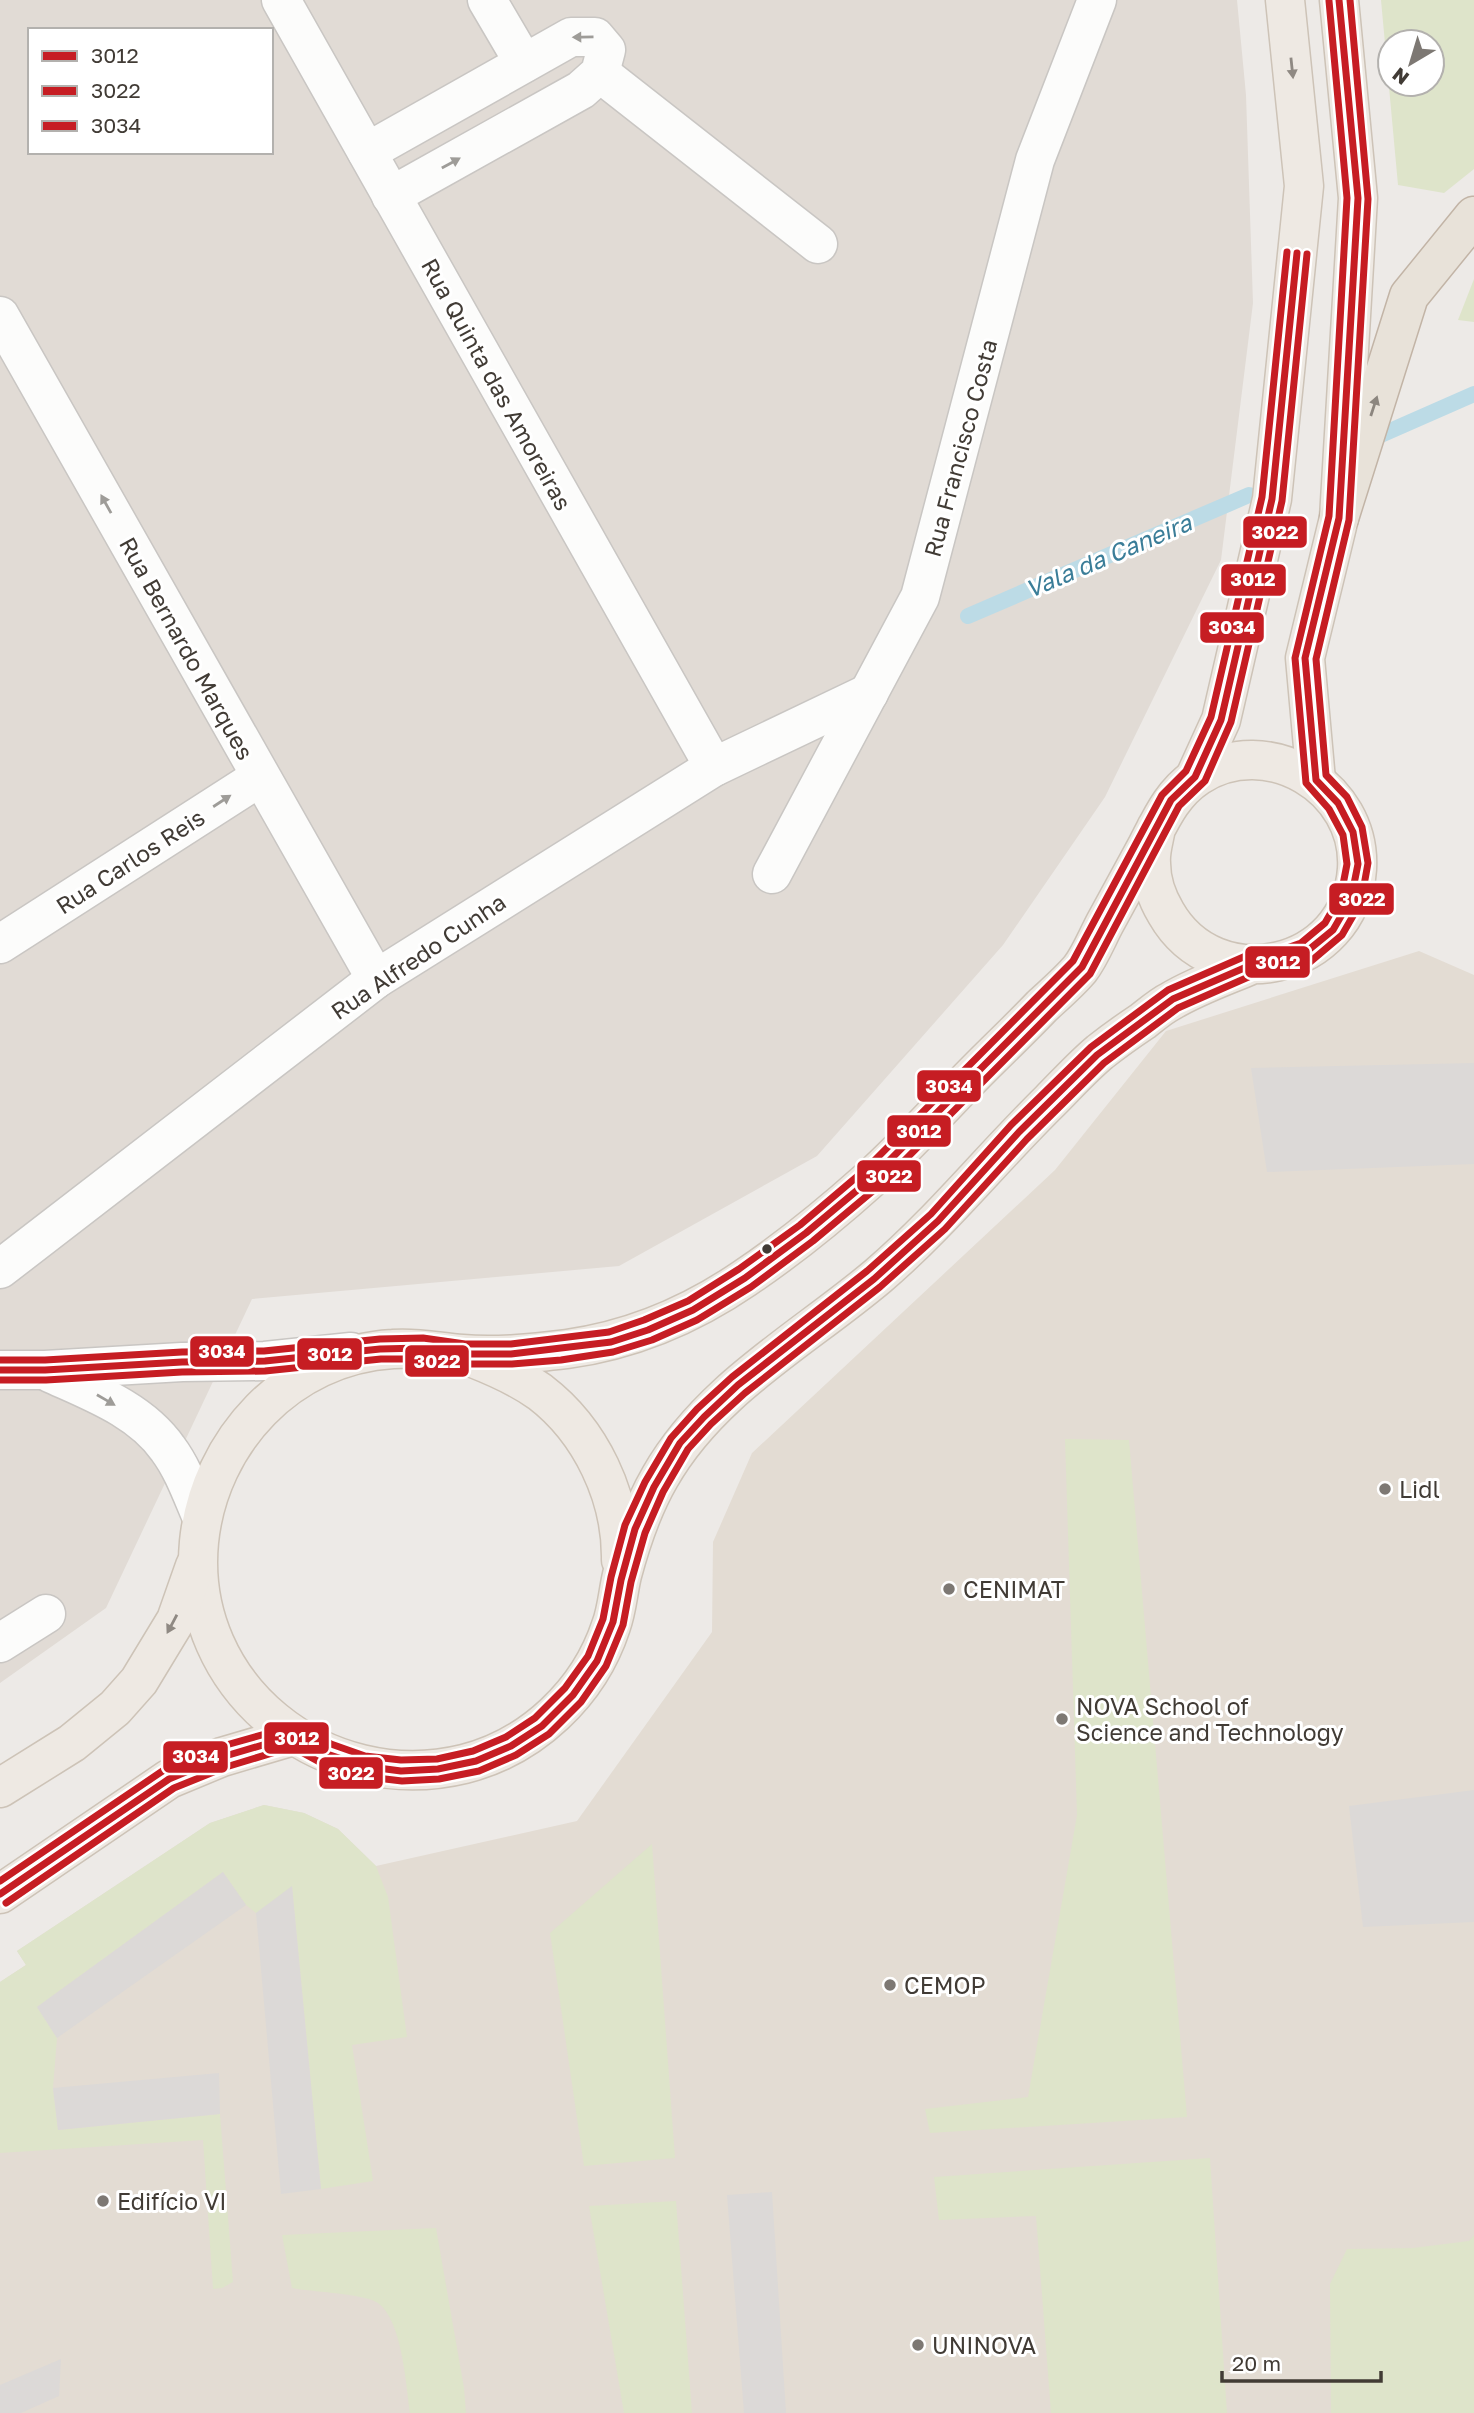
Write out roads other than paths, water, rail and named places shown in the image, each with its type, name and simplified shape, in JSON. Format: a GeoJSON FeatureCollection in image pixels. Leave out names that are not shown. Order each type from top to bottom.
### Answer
{"type":"FeatureCollection","features":[{"type":"Feature","properties":{"kind":"highway"},"geometry":{"type":"LineString","coordinates":[[1339,518],[1409,296],[1474,216]]}},
{"type":"Feature","properties":{"kind":"main road"},"geometry":{"type":"LineString","coordinates":[[1195,778],[1221,720],[1272,499],[1304,186],[1285,0]]}},
{"type":"Feature","properties":{"kind":"main road"},"geometry":{"type":"LineString","coordinates":[[1316,780],[1305,657],[1339,518],[1358,198],[1339,0]]}},
{"type":"Feature","properties":{"kind":"main road"},"geometry":{"type":"LineString","coordinates":[[0,1788],[72,1743],[115,1708],[139,1681],[176,1620],[197,1561],[202,1518],[215,1476],[236,1438],[263,1405],[298,1379],[337,1360],[380,1349],[422,1348],[464,1354],[511,1354],[611,1342],[648,1330],[693,1310],[724,1291],[806,1233],[873,1177],[1082,967],[1156,828],[1171,800],[1195,778],[1224,763],[1256,759],[1288,765],[1316,780],[1338,803],[1353,832],[1358,864],[1351,899],[1333,930],[1306,952],[1272,964],[1251,965],[1236,964],[1203,952],[1175,929],[1157,898],[1150,864],[1156,828]]}},
{"type":"Feature","properties":{"kind":"main road"},"geometry":{"type":"LineString","coordinates":[[197,1561],[202,1604],[216,1645],[238,1683],[263,1712],[293,1736],[327,1754],[363,1766],[401,1771],[438,1769],[476,1761],[511,1746],[542,1726],[573,1695],[597,1661],[613,1622],[635,1529],[654,1487],[680,1443],[704,1417],[738,1385],[874,1279],[939,1221],[1019,1132],[1097,1055],[1173,999],[1251,965]]}},
{"type":"Feature","properties":{"kind":"main road"},"geometry":{"type":"LineString","coordinates":[[464,1354],[504,1370],[540,1392],[570,1422],[595,1457],[612,1496],[622,1537],[621,1580]]}},
{"type":"Feature","properties":{"kind":"main road"},"geometry":{"type":"LineString","coordinates":[[0,1894],[169,1779],[222,1757],[293,1736]]}},
{"type":"Feature","properties":{"kind":"street","name":"Rua Quinta das Amoreiras"},"geometry":{"type":"LineString","coordinates":[[281,0],[714,767]]}},
{"type":"Feature","properties":{"kind":"street"},"geometry":{"type":"LineString","coordinates":[[487,0],[524,63]]}},
{"type":"Feature","properties":{"kind":"street","name":"Rua Francisco Costa"},"geometry":{"type":"LineString","coordinates":[[772,874],[920,597],[1035,160],[1097,0]]}},
{"type":"Feature","properties":{"kind":"street"},"geometry":{"type":"LineString","coordinates":[[366,152],[571,37],[595,37],[606,50],[600,73],[581,90],[391,196]]}},
{"type":"Feature","properties":{"kind":"street"},"geometry":{"type":"LineString","coordinates":[[600,73],[818,244]]}},
{"type":"Feature","properties":{"kind":"street","name":"Rua Bernardo Marques"},"geometry":{"type":"LineString","coordinates":[[0,316],[376,979]]}},
{"type":"Feature","properties":{"kind":"street","name":"Rua Alfredo Cunha"},"geometry":{"type":"LineString","coordinates":[[0,1269],[376,979],[714,767],[869,693]]}},
{"type":"Feature","properties":{"kind":"street","name":"Rua Carlos Reis"},"geometry":{"type":"LineString","coordinates":[[0,944],[260,777]]}},
{"type":"Feature","properties":{"kind":"street"},"geometry":{"type":"LineString","coordinates":[[0,1370],[265,1361],[380,1349]]}},
{"type":"Feature","properties":{"kind":"street"},"geometry":{"type":"LineString","coordinates":[[45,1370],[100,1396],[144,1422],[168,1449],[202,1518]]}},
{"type":"Feature","properties":{"kind":"street"},"geometry":{"type":"LineString","coordinates":[[0,1643],[46,1614]]}},
{"type":"Feature","properties":{"kind":"waterway","name":"Vala da Caneira"},"geometry":{"type":"LineString","coordinates":[[1374,438],[1474,394]]}},
{"type":"Feature","properties":{"kind":"waterway","name":"Vala da Caneira"},"geometry":{"type":"LineString","coordinates":[[968,616],[1249,495]]}},
{"type":"Feature","properties":{"kind":"place","name":"Lidl"},"geometry":{"type":"Point","coordinates":[1385,1489]}},
{"type":"Feature","properties":{"kind":"place","name":"CENIMAT"},"geometry":{"type":"Point","coordinates":[949,1589]}},
{"type":"Feature","properties":{"kind":"place","name":"NOVA School of Science and Technology"},"geometry":{"type":"Point","coordinates":[1062,1719]}},
{"type":"Feature","properties":{"kind":"place","name":"CEMOP"},"geometry":{"type":"Point","coordinates":[890,1985]}},
{"type":"Feature","properties":{"kind":"place","name":"Edifício VI"},"geometry":{"type":"Point","coordinates":[103,2201]}},
{"type":"Feature","properties":{"kind":"place","name":"UNINOVA"},"geometry":{"type":"Point","coordinates":[918,2345]}}]}
